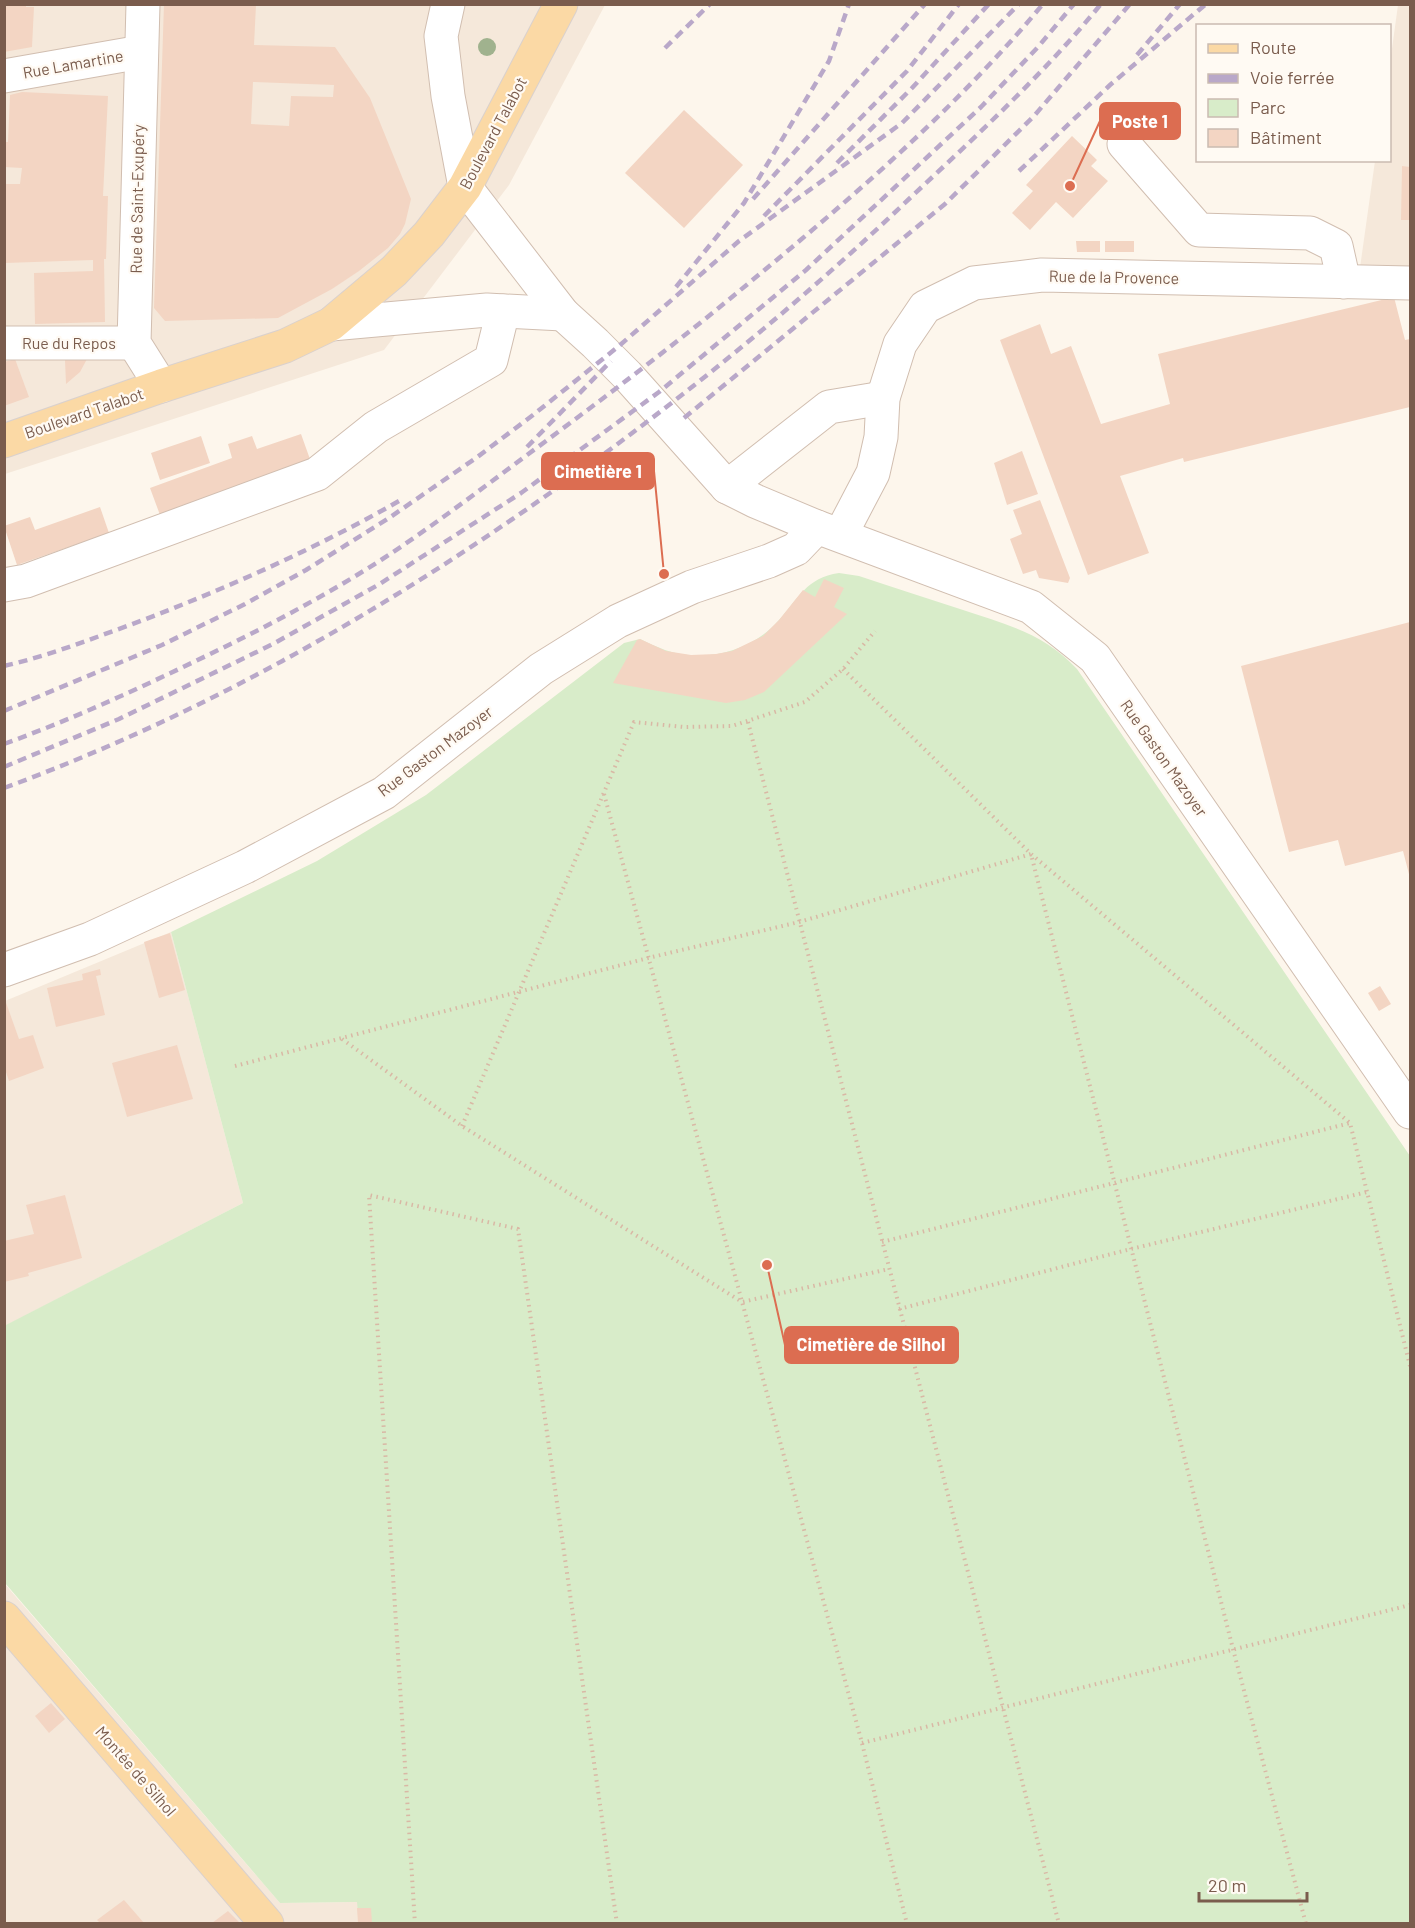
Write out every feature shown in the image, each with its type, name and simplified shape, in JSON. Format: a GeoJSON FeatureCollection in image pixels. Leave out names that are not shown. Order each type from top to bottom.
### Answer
{"type":"FeatureCollection","features":[{"type":"Feature","properties":{"kind":"main road","name":"Boulevard Talabot"},"geometry":{"type":"LineString","coordinates":[[4,441],[161,386],[285,346],[332,324],[394,271],[429,234],[465,187],[561,4]]}},
{"type":"Feature","properties":{"kind":"main road","name":"Montée de Silhol"},"geometry":{"type":"LineString","coordinates":[[4,1617],[267,1923]]}},
{"type":"Feature","properties":{"kind":"street","name":"Rue de Saint-Exupéry"},"geometry":{"type":"LineString","coordinates":[[134,343],[143,4]]}},
{"type":"Feature","properties":{"kind":"street"},"geometry":{"type":"LineString","coordinates":[[448,4],[441,36],[448,96],[465,187],[563,314],[627,375],[727,487],[829,407],[883,398]]}},
{"type":"Feature","properties":{"kind":"street","name":"Rue Lamartine"},"geometry":{"type":"LineString","coordinates":[[4,76],[141,52]]}},
{"type":"Feature","properties":{"kind":"street"},"geometry":{"type":"LineString","coordinates":[[1124,144],[1199,230],[1310,233],[1336,246],[1344,282]]}},
{"type":"Feature","properties":{"kind":"street","name":"Rue de la Provence"},"geometry":{"type":"LineString","coordinates":[[829,531],[873,473],[881,437],[883,398],[900,344],[925,307],[974,283],[1042,275],[1410,283]]}},
{"type":"Feature","properties":{"kind":"street","name":"Boulevard Talabot"},"geometry":{"type":"LineString","coordinates":[[332,324],[474,311],[563,314]]}},
{"type":"Feature","properties":{"kind":"street"},"geometry":{"type":"LineString","coordinates":[[4,585],[26,581],[316,474],[376,427],[491,360],[503,311]]}},
{"type":"Feature","properties":{"kind":"street"},"geometry":{"type":"LineString","coordinates":[[134,343],[161,386]]}},
{"type":"Feature","properties":{"kind":"street","name":"Rue du Repos"},"geometry":{"type":"LineString","coordinates":[[4,344],[134,343]]}},
{"type":"Feature","properties":{"kind":"street","name":"Rue Gaston Mazoyer"},"geometry":{"type":"LineString","coordinates":[[727,487],[754,501],[829,531],[1031,607],[1095,658],[1410,1112]]}},
{"type":"Feature","properties":{"kind":"street","name":"Rue Gaston Mazoyer"},"geometry":{"type":"LineString","coordinates":[[4,970],[100,934],[245,867],[384,793],[541,669],[618,621],[692,587],[769,561],[829,531]]}},
{"type":"Feature","properties":{"kind":"path"},"geometry":{"type":"LineString","coordinates":[[462,1126],[634,722],[684,727],[732,726],[805,702],[843,669],[875,631]]}},
{"type":"Feature","properties":{"kind":"path"},"geometry":{"type":"LineString","coordinates":[[843,669],[1031,854],[1350,1123],[1410,1366]]}},
{"type":"Feature","properties":{"kind":"path"},"geometry":{"type":"LineString","coordinates":[[748,722],[1059,1923]]}},
{"type":"Feature","properties":{"kind":"path"},"geometry":{"type":"LineString","coordinates":[[604,794],[862,1743],[907,1923]]}},
{"type":"Feature","properties":{"kind":"path"},"geometry":{"type":"LineString","coordinates":[[235,1066],[648,958],[799,922],[1031,854]]}},
{"type":"Feature","properties":{"kind":"path"},"geometry":{"type":"LineString","coordinates":[[1031,854],[1233,1649],[1306,1923]]}},
{"type":"Feature","properties":{"kind":"path"},"geometry":{"type":"LineString","coordinates":[[341,1038],[462,1126],[742,1302],[889,1269]]}},
{"type":"Feature","properties":{"kind":"path"},"geometry":{"type":"LineString","coordinates":[[882,1242],[1350,1123]]}},
{"type":"Feature","properties":{"kind":"path"},"geometry":{"type":"LineString","coordinates":[[899,1309],[1131,1249],[1367,1192]]}},
{"type":"Feature","properties":{"kind":"path"},"geometry":{"type":"LineString","coordinates":[[415,1923],[369,1195],[518,1229],[617,1923]]}},
{"type":"Feature","properties":{"kind":"path"},"geometry":{"type":"LineString","coordinates":[[862,1743],[1410,1605]]}},
{"type":"Feature","properties":{"kind":"shaded area"},"geometry":{"type":"Polygon","coordinates":[[[4,5],[605,5],[509,185],[384,350],[5,474],[4,5]]]}},
{"type":"Feature","properties":{"kind":"shaded area"},"geometry":{"type":"Polygon","coordinates":[[[1398,5],[1410,5],[1410,282],[1358,282],[1375,162],[1391,162],[1391,56],[1398,5]]]}},
{"type":"Feature","properties":{"kind":"shaded area"},"geometry":{"type":"Polygon","coordinates":[[[171,932],[243,1203],[5,1326],[5,1001],[171,932]]]}},
{"type":"Feature","properties":{"kind":"shaded area"},"geometry":{"type":"Polygon","coordinates":[[[4,1583],[280,1903],[358,1902],[359,1923],[5,1923],[4,1583]]]}},
{"type":"Feature","properties":{"kind":"green space"},"geometry":{"type":"Polygon","coordinates":[[[839,573],[859,576],[1023,631],[1051,647],[1077,669],[1410,1156],[1410,1923],[359,1924],[357,1902],[280,1903],[5,1583],[4,1326],[243,1203],[171,932],[317,861],[426,795],[624,643],[640,639],[665,650],[696,656],[727,652],[742,647],[768,631],[811,584],[839,573]]]}},
{"type":"Feature","properties":{"kind":"building"},"geometry":{"type":"Polygon","coordinates":[[[4,4],[26,4],[26,7],[34,7],[32,47],[4,52],[4,4]]]}},
{"type":"Feature","properties":{"kind":"building"},"geometry":{"type":"Polygon","coordinates":[[[164,4],[256,5],[254,45],[335,47],[370,98],[411,199],[405,224],[388,248],[359,271],[332,289],[278,318],[165,321],[154,308],[164,4]],[[253,82],[251,124],[289,126],[291,96],[333,97],[334,85],[253,82]]]}},
{"type":"Feature","properties":{"kind":"building"},"geometry":{"type":"Polygon","coordinates":[[[22,92],[108,96],[103,196],[108,196],[106,259],[104,259],[105,322],[35,324],[34,273],[93,271],[93,260],[5,263],[5,184],[20,184],[22,168],[4,167],[4,142],[8,142],[10,95],[22,92]]]}},
{"type":"Feature","properties":{"kind":"building"},"geometry":{"type":"Polygon","coordinates":[[[684,110],[743,165],[684,228],[625,173],[684,110]]]}},
{"type":"Feature","properties":{"kind":"building"},"geometry":{"type":"Polygon","coordinates":[[[1072,136],[1097,160],[1091,166],[1108,181],[1073,218],[1056,202],[1030,230],[1012,213],[1033,191],[1026,185],[1072,136]]]}},
{"type":"Feature","properties":{"kind":"building"},"geometry":{"type":"Polygon","coordinates":[[[1402,166],[1410,167],[1410,220],[1401,220],[1402,166]]]}},
{"type":"Feature","properties":{"kind":"building"},"geometry":{"type":"Polygon","coordinates":[[[1076,241],[1100,241],[1100,252],[1077,252],[1076,241]]]}},
{"type":"Feature","properties":{"kind":"building"},"geometry":{"type":"Polygon","coordinates":[[[1105,241],[1134,241],[1134,252],[1105,252],[1105,241]]]}},
{"type":"Feature","properties":{"kind":"building"},"geometry":{"type":"Polygon","coordinates":[[[1394,297],[1405,340],[1410,339],[1410,407],[1184,462],[1183,458],[1120,476],[1149,553],[1088,575],[1000,340],[1040,324],[1051,354],[1071,346],[1101,424],[1170,404],[1158,354],[1394,297]]]}},
{"type":"Feature","properties":{"kind":"building"},"geometry":{"type":"Polygon","coordinates":[[[15,359],[29,397],[4,406],[4,362],[15,359]]]}},
{"type":"Feature","properties":{"kind":"building"},"geometry":{"type":"Polygon","coordinates":[[[87,359],[80,372],[66,384],[65,360],[87,359]]]}},
{"type":"Feature","properties":{"kind":"building"},"geometry":{"type":"Polygon","coordinates":[[[301,434],[311,462],[160,515],[150,488],[232,458],[228,444],[252,436],[257,449],[301,434]]]}},
{"type":"Feature","properties":{"kind":"building"},"geometry":{"type":"Polygon","coordinates":[[[201,436],[210,463],[160,480],[151,453],[201,436]]]}},
{"type":"Feature","properties":{"kind":"building"},"geometry":{"type":"Polygon","coordinates":[[[1022,451],[1038,494],[1007,505],[994,463],[1022,451]]]}},
{"type":"Feature","properties":{"kind":"building"},"geometry":{"type":"Polygon","coordinates":[[[1040,500],[1070,578],[1068,583],[1039,578],[1036,570],[1023,574],[1010,539],[1022,534],[1013,510],[1040,500]]]}},
{"type":"Feature","properties":{"kind":"building"},"geometry":{"type":"Polygon","coordinates":[[[100,507],[109,533],[17,565],[4,526],[30,517],[35,530],[100,507]]]}},
{"type":"Feature","properties":{"kind":"building"},"geometry":{"type":"Polygon","coordinates":[[[824,579],[844,588],[834,607],[847,614],[764,692],[745,700],[726,703],[613,683],[637,640],[640,639],[666,651],[691,655],[732,651],[763,636],[803,590],[815,597],[824,579]]]}},
{"type":"Feature","properties":{"kind":"building"},"geometry":{"type":"Polygon","coordinates":[[[1410,622],[1410,878],[1403,851],[1345,866],[1338,840],[1289,852],[1241,666],[1410,622]]]}},
{"type":"Feature","properties":{"kind":"building"},"geometry":{"type":"Polygon","coordinates":[[[170,933],[185,990],[159,998],[144,942],[170,933]]]}},
{"type":"Feature","properties":{"kind":"building"},"geometry":{"type":"Polygon","coordinates":[[[100,969],[101,975],[96,976],[105,1015],[56,1027],[47,988],[83,980],[82,974],[100,969]]]}},
{"type":"Feature","properties":{"kind":"building"},"geometry":{"type":"Polygon","coordinates":[[[1380,986],[1391,1004],[1379,1011],[1368,993],[1380,986]]]}},
{"type":"Feature","properties":{"kind":"building"},"geometry":{"type":"Polygon","coordinates":[[[4,997],[19,1039],[33,1035],[44,1068],[9,1081],[4,1066],[4,997]]]}},
{"type":"Feature","properties":{"kind":"building"},"geometry":{"type":"Polygon","coordinates":[[[177,1045],[193,1099],[127,1117],[112,1063],[177,1045]]]}},
{"type":"Feature","properties":{"kind":"building"},"geometry":{"type":"Polygon","coordinates":[[[65,1195],[82,1258],[4,1282],[4,1241],[34,1234],[26,1205],[65,1195]]]}},
{"type":"Feature","properties":{"kind":"building"},"geometry":{"type":"Polygon","coordinates":[[[51,1703],[65,1719],[49,1733],[35,1716],[51,1703]]]}},
{"type":"Feature","properties":{"kind":"building"},"geometry":{"type":"Polygon","coordinates":[[[124,1900],[144,1923],[100,1923],[97,1920],[124,1900]]]}},
{"type":"Feature","properties":{"kind":"building"},"geometry":{"type":"Polygon","coordinates":[[[357,1908],[371,1908],[372,1923],[358,1923],[357,1908]]]}},
{"type":"Feature","properties":{"kind":"building"},"geometry":{"type":"Polygon","coordinates":[[[228,1911],[240,1923],[212,1923],[228,1911]]]}},
{"type":"Feature","properties":{"kind":"railway"},"geometry":{"type":"LineString","coordinates":[[665,48],[710,4]]}},
{"type":"Feature","properties":{"kind":"railway"},"geometry":{"type":"LineString","coordinates":[[676,287],[744,203],[829,61],[849,4]]}},
{"type":"Feature","properties":{"kind":"railway"},"geometry":{"type":"LineString","coordinates":[[753,199],[925,4]]}},
{"type":"Feature","properties":{"kind":"railway"},"geometry":{"type":"LineString","coordinates":[[764,216],[907,71],[959,4]]}},
{"type":"Feature","properties":{"kind":"railway"},"geometry":{"type":"LineString","coordinates":[[837,163],[912,88],[989,4]]}},
{"type":"Feature","properties":{"kind":"railway"},"geometry":{"type":"LineString","coordinates":[[4,711],[162,645],[245,604],[306,570],[389,518],[476,458],[619,346],[739,241],[902,123],[1019,4]]}},
{"type":"Feature","properties":{"kind":"railway"},"geometry":{"type":"LineString","coordinates":[[4,744],[106,703],[251,634],[317,599],[435,523],[658,356],[819,225],[973,82],[1043,4]]}},
{"type":"Feature","properties":{"kind":"railway"},"geometry":{"type":"LineString","coordinates":[[4,767],[119,719],[273,644],[378,585],[521,493],[659,392],[806,270],[981,107],[1038,47],[1074,4]]}},
{"type":"Feature","properties":{"kind":"railway"},"geometry":{"type":"LineString","coordinates":[[4,788],[149,728],[287,658],[420,580],[550,493],[690,389],[867,239],[1008,105],[1056,56],[1101,4]]}},
{"type":"Feature","properties":{"kind":"railway"},"geometry":{"type":"LineString","coordinates":[[684,418],[945,204],[1034,116],[1130,4]]}},
{"type":"Feature","properties":{"kind":"railway"},"geometry":{"type":"LineString","coordinates":[[1137,55],[1180,4]]}},
{"type":"Feature","properties":{"kind":"railway"},"geometry":{"type":"LineString","coordinates":[[1019,171],[1110,85],[1206,4]]}},
{"type":"Feature","properties":{"kind":"railway"},"geometry":{"type":"LineString","coordinates":[[527,447],[611,361]]}},
{"type":"Feature","properties":{"kind":"railway"},"geometry":{"type":"LineString","coordinates":[[4,666],[68,647],[199,598],[301,553],[399,501]]}},
{"type":"Feature","properties":{"kind":"place","name":"Poste 1"},"geometry":{"type":"Point","coordinates":[1070,186]}},
{"type":"Feature","properties":{"kind":"place","name":"Cimetière 1"},"geometry":{"type":"Point","coordinates":[664,574]}},
{"type":"Feature","properties":{"kind":"place","name":"Cimetière de Silhol"},"geometry":{"type":"Point","coordinates":[767,1265]}}]}
